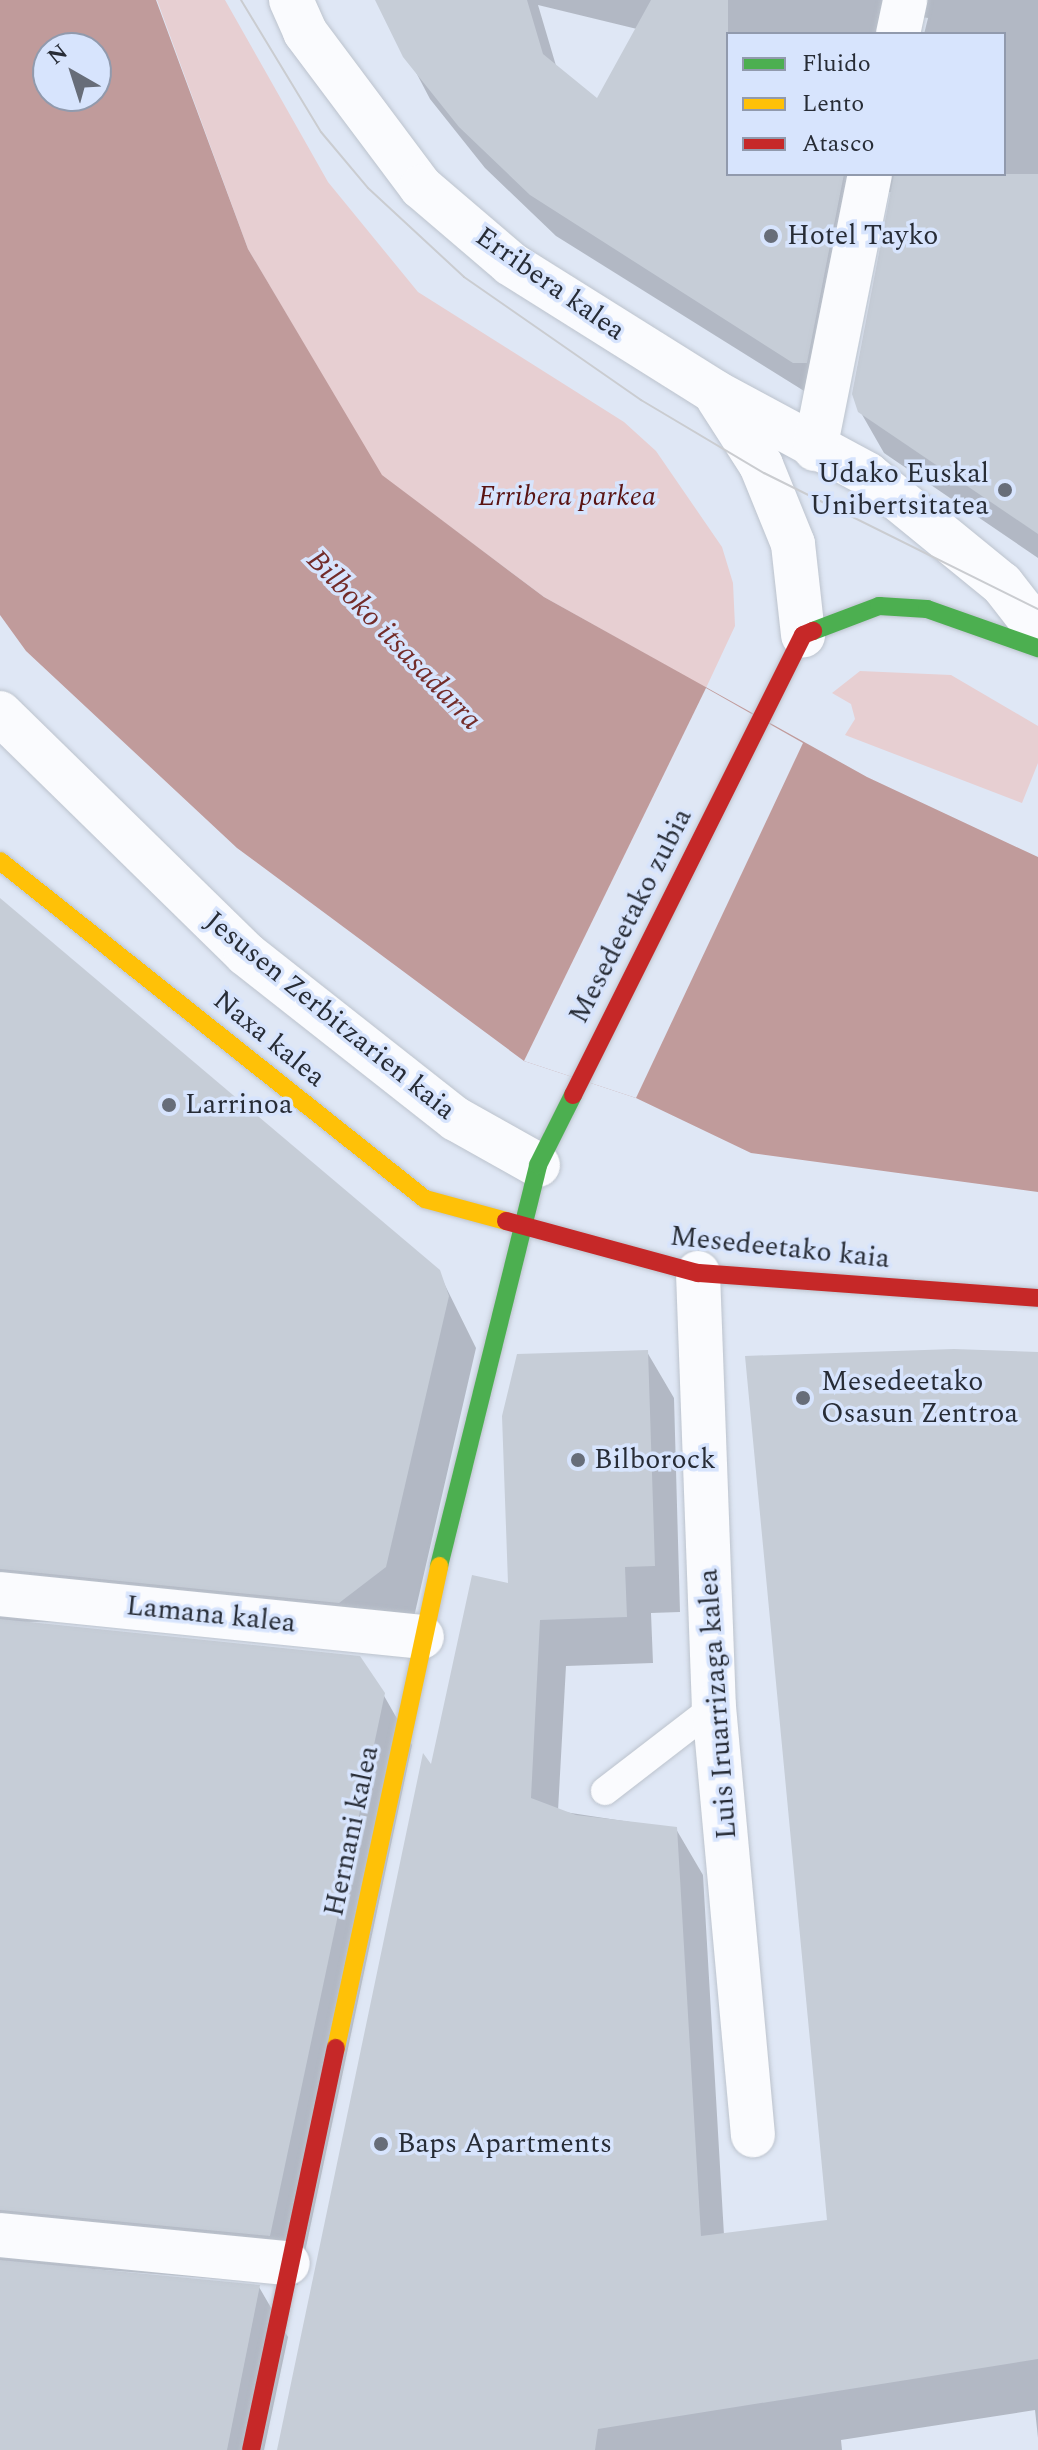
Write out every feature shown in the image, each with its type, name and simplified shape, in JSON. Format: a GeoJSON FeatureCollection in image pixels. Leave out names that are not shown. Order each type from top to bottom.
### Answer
{"type":"FeatureCollection","features":[{"type":"Feature","properties":{"kind":"street","name":"Erribera kalea"},"geometry":{"type":"LineString","coordinates":[[291,0],[305,32],[421,187],[511,264],[715,392],[879,484],[1002,584],[1038,630]]}},
{"type":"Feature","properties":{"kind":"street"},"geometry":{"type":"LineString","coordinates":[[898,32],[905,0]]}},
{"type":"Feature","properties":{"kind":"street"},"geometry":{"type":"LineString","coordinates":[[815,449],[870,176]]}},
{"type":"Feature","properties":{"kind":"street","name":"Erribera kalea"},"geometry":{"type":"LineString","coordinates":[[715,392],[761,465],[793,544],[803,635]]}},
{"type":"Feature","properties":{"kind":"street"},"geometry":{"type":"LineString","coordinates":[[803,635],[879,606],[927,609],[1038,648]]}},
{"type":"Feature","properties":{"kind":"street","name":"Mesedeetako zubia"},"geometry":{"type":"LineString","coordinates":[[520,1226],[538,1165],[803,635]]}},
{"type":"Feature","properties":{"kind":"street","name":"Jesusen Zerbitzarien kaia"},"geometry":{"type":"LineString","coordinates":[[0,713],[246,954],[456,1119],[538,1165]]}},
{"type":"Feature","properties":{"kind":"street","name":"Naxa kalea"},"geometry":{"type":"LineString","coordinates":[[0,861],[425,1199],[520,1226]]}},
{"type":"Feature","properties":{"kind":"street","name":"Mesedeetako kaia"},"geometry":{"type":"LineString","coordinates":[[520,1226],[698,1273],[1038,1298]]}},
{"type":"Feature","properties":{"kind":"street","name":"Hernani kalea"},"geometry":{"type":"LineString","coordinates":[[251,2450],[422,1637],[520,1226]]}},
{"type":"Feature","properties":{"kind":"street","name":"Luis Iruarrizaga kalea"},"geometry":{"type":"LineString","coordinates":[[698,1273],[714,1707],[753,2135]]}},
{"type":"Feature","properties":{"kind":"street","name":"Lamana kalea"},"geometry":{"type":"LineString","coordinates":[[0,1594],[422,1637]]}},
{"type":"Feature","properties":{"kind":"street"},"geometry":{"type":"LineString","coordinates":[[0,2235],[288,2263]]}},
{"type":"Feature","properties":{"kind":"lane"},"geometry":{"type":"LineString","coordinates":[[605,1791],[714,1707]]}},
{"type":"Feature","properties":{"kind":"green space","name":"Erribera parkea"},"geometry":{"type":"Polygon","coordinates":[[[157,0],[225,0],[328,182],[418,292],[624,422],[656,451],[722,547],[733,583],[735,626],[706,688],[544,597],[381,475],[248,249],[157,0]]]}},
{"type":"Feature","properties":{"kind":"green space"},"geometry":{"type":"Polygon","coordinates":[[[860,671],[951,675],[1038,726],[1038,763],[1022,803],[845,735],[855,719],[851,704],[832,693],[860,671]]]}},
{"type":"Feature","properties":{"kind":"water","name":"Bilboko itsasadarra"},"geometry":{"type":"Polygon","coordinates":[[[0,0],[156,0],[248,249],[382,475],[544,597],[867,777],[1038,857],[1038,1192],[751,1153],[636,1098],[524,1061],[237,848],[26,651],[0,615],[0,0]]]}},
{"type":"Feature","properties":{"kind":"pier"},"geometry":{"type":"Polygon","coordinates":[[[706,688],[803,743],[636,1098],[524,1061],[706,688]]]}},
{"type":"Feature","properties":{"kind":"building"},"geometry":{"type":"Polygon","coordinates":[[[375,0],[527,0],[543,54],[597,98],[651,0],[728,0],[726,176],[844,176],[807,363],[793,363],[530,195],[459,127],[403,57],[375,0]]]}},
{"type":"Feature","properties":{"kind":"building"},"geometry":{"type":"Polygon","coordinates":[[[1038,174],[1038,534],[858,412],[852,394],[894,176],[1038,174]]]}},
{"type":"Feature","properties":{"kind":"building"},"geometry":{"type":"Polygon","coordinates":[[[0,898],[440,1270],[449,1296],[386,1567],[339,1603],[0,1569],[0,898]]]}},
{"type":"Feature","properties":{"kind":"building"},"geometry":{"type":"Polygon","coordinates":[[[954,1349],[1038,1352],[1038,2359],[598,2429],[595,2450],[277,2450],[423,1753],[431,1764],[472,1575],[508,1583],[502,1416],[517,1354],[648,1350],[655,1566],[625,1567],[627,1617],[540,1620],[531,1798],[576,1815],[677,1827],[701,2236],[827,2220],[745,1356],[954,1349]]]}},
{"type":"Feature","properties":{"kind":"building"},"geometry":{"type":"Polygon","coordinates":[[[0,1619],[360,1656],[385,1693],[270,2236],[0,2210],[0,1619]]]}},
{"type":"Feature","properties":{"kind":"building"},"geometry":{"type":"Polygon","coordinates":[[[0,2260],[260,2285],[227,2450],[0,2450],[0,2260]]]}},
{"type":"Feature","properties":{"kind":"tram line"},"geometry":{"type":"LineString","coordinates":[[241,0],[321,132],[368,188],[464,277],[641,400],[764,473],[1038,609]]}},
{"type":"Feature","properties":{"kind":"traffic: fast"},"geometry":{"type":"LineString","coordinates":[[813,631],[879,606],[927,609],[1038,648]]}},
{"type":"Feature","properties":{"kind":"traffic: fast"},"geometry":{"type":"LineString","coordinates":[[439,1566],[538,1165],[573,1095]]}},
{"type":"Feature","properties":{"kind":"traffic: slow"},"geometry":{"type":"LineString","coordinates":[[0,861],[425,1199],[506,1221]]}},
{"type":"Feature","properties":{"kind":"traffic: slow"},"geometry":{"type":"LineString","coordinates":[[336,2048],[439,1566]]}},
{"type":"Feature","properties":{"kind":"traffic: jam"},"geometry":{"type":"LineString","coordinates":[[573,1095],[803,635],[813,631]]}},
{"type":"Feature","properties":{"kind":"traffic: jam"},"geometry":{"type":"LineString","coordinates":[[506,1221],[698,1273],[1038,1298]]}},
{"type":"Feature","properties":{"kind":"traffic: jam"},"geometry":{"type":"LineString","coordinates":[[251,2450],[336,2048]]}},
{"type":"Feature","properties":{"kind":"place","name":"Hotel Tayko"},"geometry":{"type":"Point","coordinates":[771,236]}},
{"type":"Feature","properties":{"kind":"place","name":"Udako Euskal Unibertsitatea"},"geometry":{"type":"Point","coordinates":[1005,490]}},
{"type":"Feature","properties":{"kind":"place","name":"Larrinoa"},"geometry":{"type":"Point","coordinates":[169,1105]}},
{"type":"Feature","properties":{"kind":"place","name":"Mesedeetako Osasun Zentroa"},"geometry":{"type":"Point","coordinates":[803,1398]}},
{"type":"Feature","properties":{"kind":"place","name":"Bilborock"},"geometry":{"type":"Point","coordinates":[578,1460]}},
{"type":"Feature","properties":{"kind":"place","name":"Baps Apartments"},"geometry":{"type":"Point","coordinates":[381,2144]}}]}
